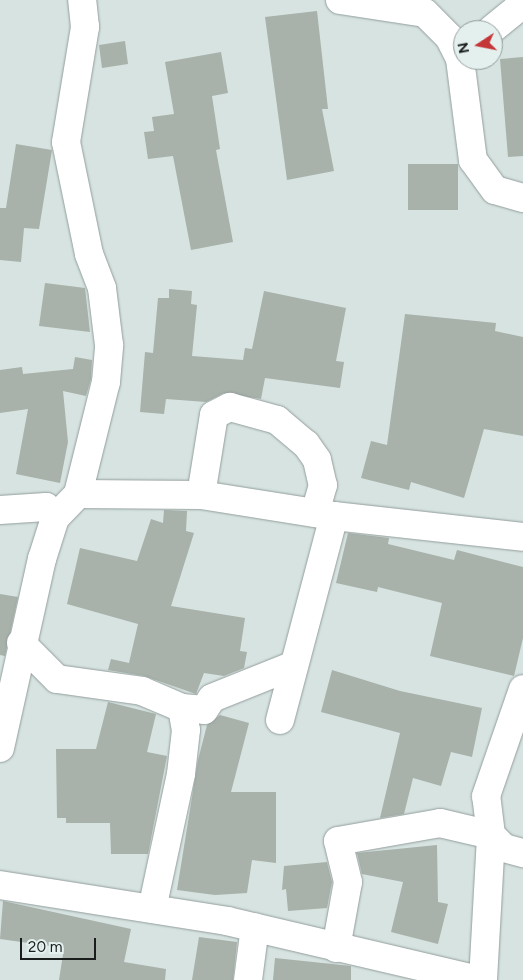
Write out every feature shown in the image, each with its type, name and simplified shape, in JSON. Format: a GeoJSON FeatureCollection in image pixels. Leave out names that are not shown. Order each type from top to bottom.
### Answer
{"type":"FeatureCollection","features":[{"type":"Feature","properties":{"kind":"street"},"geometry":{"type":"LineString","coordinates":[[0,748],[21,643],[55,518],[78,494],[106,382],[109,344],[102,288],[89,254],[66,142],[85,27],[82,0]]}},
{"type":"Feature","properties":{"kind":"street"},"geometry":{"type":"LineString","coordinates":[[340,0],[426,6],[453,43]]}},
{"type":"Feature","properties":{"kind":"street"},"geometry":{"type":"LineString","coordinates":[[503,20],[523,4]]}},
{"type":"Feature","properties":{"kind":"street"},"geometry":{"type":"LineString","coordinates":[[463,70],[473,160],[495,190],[523,198]]}},
{"type":"Feature","properties":{"kind":"street"},"geometry":{"type":"LineString","coordinates":[[201,495],[214,415],[230,408],[277,420],[306,444],[317,460],[324,484],[325,514],[280,720]]}},
{"type":"Feature","properties":{"kind":"street"},"geometry":{"type":"LineString","coordinates":[[78,494],[201,495],[325,514],[523,537]]}},
{"type":"Feature","properties":{"kind":"street"},"geometry":{"type":"LineString","coordinates":[[0,510],[46,506],[55,518]]}},
{"type":"Feature","properties":{"kind":"street"},"geometry":{"type":"LineString","coordinates":[[21,643],[57,679],[142,691],[182,708],[204,710],[212,698],[292,666]]}},
{"type":"Feature","properties":{"kind":"street"},"geometry":{"type":"LineString","coordinates":[[483,980],[491,836],[486,796],[523,689]]}},
{"type":"Feature","properties":{"kind":"street"},"geometry":{"type":"LineString","coordinates":[[152,909],[181,774],[186,730],[182,708]]}},
{"type":"Feature","properties":{"kind":"street"},"geometry":{"type":"LineString","coordinates":[[336,948],[348,882],[338,841],[440,823],[491,836],[504,848],[523,853]]}},
{"type":"Feature","properties":{"kind":"street"},"geometry":{"type":"LineString","coordinates":[[0,885],[255,927],[336,948],[479,980]]}},
{"type":"Feature","properties":{"kind":"street"},"geometry":{"type":"LineString","coordinates":[[248,980],[255,927]]}},
{"type":"Feature","properties":{"kind":"building"},"geometry":{"type":"Polygon","coordinates":[[[317,11],[328,109],[322,109],[334,171],[287,180],[265,17],[317,11]]]}},
{"type":"Feature","properties":{"kind":"building"},"geometry":{"type":"Polygon","coordinates":[[[125,41],[128,64],[102,68],[99,45],[125,41]]]}},
{"type":"Feature","properties":{"kind":"building"},"geometry":{"type":"Polygon","coordinates":[[[221,52],[228,93],[212,96],[220,149],[216,150],[233,242],[191,250],[173,156],[148,159],[144,132],[154,131],[152,117],[174,114],[165,62],[221,52]]]}},
{"type":"Feature","properties":{"kind":"building"},"geometry":{"type":"Polygon","coordinates":[[[523,57],[523,156],[508,157],[501,70],[503,70],[503,59],[523,57]]]}},
{"type":"Feature","properties":{"kind":"building"},"geometry":{"type":"Polygon","coordinates":[[[16,144],[52,150],[39,229],[24,228],[21,262],[0,260],[0,208],[6,208],[16,144]]]}},
{"type":"Feature","properties":{"kind":"building"},"geometry":{"type":"Polygon","coordinates":[[[408,164],[458,164],[458,210],[408,210],[408,164]]]}},
{"type":"Feature","properties":{"kind":"building"},"geometry":{"type":"Polygon","coordinates":[[[45,283],[85,288],[90,332],[39,326],[45,283]]]}},
{"type":"Feature","properties":{"kind":"building"},"geometry":{"type":"Polygon","coordinates":[[[169,289],[192,291],[191,304],[197,305],[192,356],[243,360],[245,348],[252,349],[264,291],[346,308],[336,361],[344,362],[340,388],[265,378],[261,399],[224,393],[206,402],[166,399],[164,414],[140,412],[145,352],[153,353],[158,298],[169,298],[169,289]]]}},
{"type":"Feature","properties":{"kind":"building"},"geometry":{"type":"Polygon","coordinates":[[[405,314],[496,323],[495,331],[523,337],[523,436],[484,429],[464,498],[411,482],[409,490],[361,478],[371,441],[387,445],[405,314]]]}},
{"type":"Feature","properties":{"kind":"building"},"geometry":{"type":"Polygon","coordinates":[[[75,357],[92,360],[91,379],[86,396],[63,391],[68,442],[60,483],[16,474],[28,409],[0,413],[0,370],[22,367],[23,374],[73,369],[75,357]]]}},
{"type":"Feature","properties":{"kind":"building"},"geometry":{"type":"Polygon","coordinates":[[[164,510],[187,511],[186,531],[194,533],[171,606],[245,618],[240,651],[247,652],[244,668],[224,676],[204,673],[196,694],[144,676],[108,670],[111,659],[129,663],[138,624],[67,604],[80,548],[137,561],[151,519],[163,523],[164,510]]]}},
{"type":"Feature","properties":{"kind":"building"},"geometry":{"type":"Polygon","coordinates":[[[348,533],[389,538],[388,544],[454,560],[457,550],[523,567],[523,638],[514,676],[430,656],[442,603],[378,587],[377,592],[336,583],[348,533]]]}},
{"type":"Feature","properties":{"kind":"building"},"geometry":{"type":"Polygon","coordinates":[[[0,594],[18,597],[5,656],[0,655],[0,594]]]}},
{"type":"Feature","properties":{"kind":"building"},"geometry":{"type":"Polygon","coordinates":[[[332,670],[400,691],[482,708],[472,757],[451,752],[441,786],[413,778],[404,814],[380,818],[400,733],[321,712],[332,670]]]}},
{"type":"Feature","properties":{"kind":"building"},"geometry":{"type":"Polygon","coordinates":[[[108,702],[156,714],[147,752],[167,756],[148,854],[111,854],[110,823],[66,823],[66,818],[57,818],[56,749],[96,749],[108,702]]]}},
{"type":"Feature","properties":{"kind":"building"},"geometry":{"type":"Polygon","coordinates":[[[220,715],[249,723],[231,792],[276,792],[276,863],[252,860],[247,893],[215,895],[177,890],[198,760],[207,725],[220,715]]]}},
{"type":"Feature","properties":{"kind":"building"},"geometry":{"type":"Polygon","coordinates":[[[437,845],[438,902],[448,904],[438,944],[391,932],[403,882],[362,874],[357,853],[437,845]]]}},
{"type":"Feature","properties":{"kind":"building"},"geometry":{"type":"Polygon","coordinates":[[[327,862],[332,882],[327,908],[288,911],[286,889],[282,890],[284,866],[327,862]]]}},
{"type":"Feature","properties":{"kind":"building"},"geometry":{"type":"Polygon","coordinates":[[[3,901],[131,929],[124,962],[166,969],[165,980],[59,980],[64,948],[0,939],[3,901]]]}},
{"type":"Feature","properties":{"kind":"building"},"geometry":{"type":"Polygon","coordinates":[[[199,937],[237,942],[233,980],[192,980],[199,937]]]}},
{"type":"Feature","properties":{"kind":"building"},"geometry":{"type":"Polygon","coordinates":[[[275,958],[351,966],[351,980],[273,980],[275,958]]]}}]}
